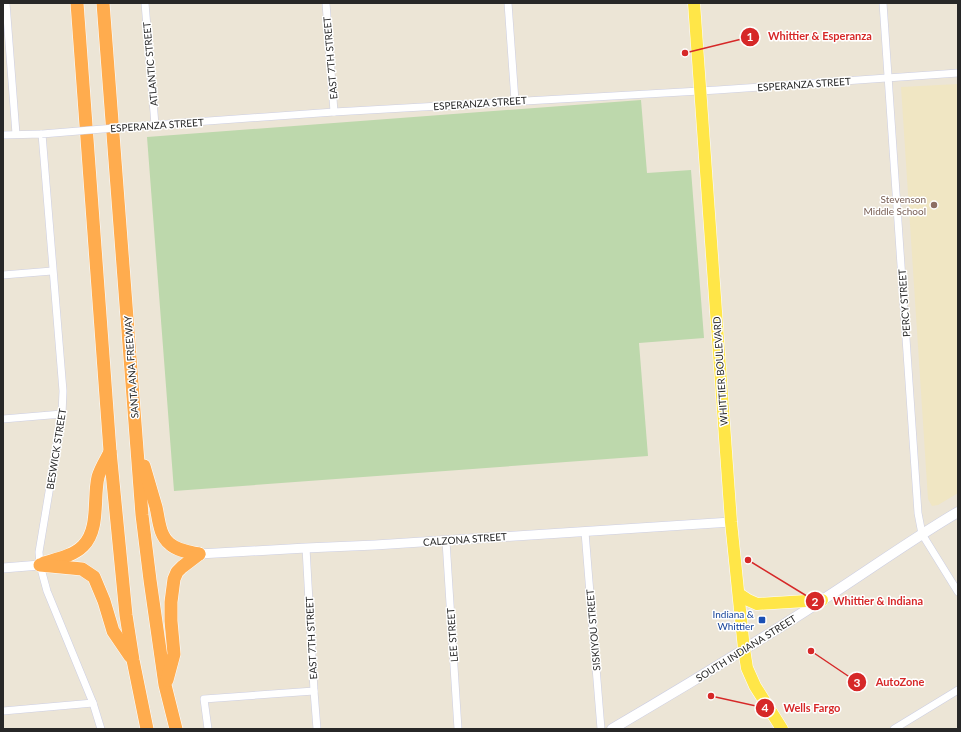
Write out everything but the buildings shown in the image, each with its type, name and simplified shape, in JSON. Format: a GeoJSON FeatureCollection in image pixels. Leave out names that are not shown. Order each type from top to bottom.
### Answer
{"type":"FeatureCollection","features":[{"type":"Feature","properties":{"kind":"highway"},"geometry":{"type":"LineString","coordinates":[[77,3],[110,451],[126,615],[133,660],[147,729]]}},
{"type":"Feature","properties":{"kind":"highway","name":"SANTA ANA FREEWAY"},"geometry":{"type":"LineString","coordinates":[[103,3],[142,515],[166,685],[176,729]]}},
{"type":"Feature","properties":{"kind":"highway"},"geometry":{"type":"LineString","coordinates":[[137,439],[159,524],[165,538],[170,544],[177,548],[199,554]]}},
{"type":"Feature","properties":{"kind":"highway"},"geometry":{"type":"LineString","coordinates":[[40,565],[71,554],[83,546],[90,537],[94,522],[98,477],[110,451]]}},
{"type":"Feature","properties":{"kind":"highway"},"geometry":{"type":"LineString","coordinates":[[166,685],[174,654],[171,602],[174,580],[177,572],[199,554]]}},
{"type":"Feature","properties":{"kind":"highway"},"geometry":{"type":"LineString","coordinates":[[40,565],[82,569],[94,577],[104,601],[113,631],[133,660]]}},
{"type":"Feature","properties":{"kind":"main road","name":"WHITTIER BOULEVARD"},"geometry":{"type":"LineString","coordinates":[[694,3],[731,522],[744,649],[747,668],[755,686],[782,729]]}},
{"type":"Feature","properties":{"kind":"main road","name":"SOUTH INDIANA STREET"},"geometry":{"type":"LineString","coordinates":[[612,729],[669,696],[744,649],[958,512]]}},
{"type":"Feature","properties":{"kind":"main road"},"geometry":{"type":"LineString","coordinates":[[738,594],[757,604],[822,600]]}},
{"type":"Feature","properties":{"kind":"street"},"geometry":{"type":"LineString","coordinates":[[6,3],[16,134]]}},
{"type":"Feature","properties":{"kind":"street","name":"ATLANTIC STREET"},"geometry":{"type":"LineString","coordinates":[[145,3],[155,125]]}},
{"type":"Feature","properties":{"kind":"street","name":"EAST 7TH STREET"},"geometry":{"type":"LineString","coordinates":[[326,3],[334,112]]}},
{"type":"Feature","properties":{"kind":"street"},"geometry":{"type":"LineString","coordinates":[[508,3],[515,101]]}},
{"type":"Feature","properties":{"kind":"street","name":"PERCY STREET"},"geometry":{"type":"LineString","coordinates":[[883,3],[918,505],[922,534],[958,592]]}},
{"type":"Feature","properties":{"kind":"street","name":"ESPERANZA STREET"},"geometry":{"type":"LineString","coordinates":[[3,135],[42,134],[334,112],[700,91],[958,73]]}},
{"type":"Feature","properties":{"kind":"street","name":"BESWICK STREET"},"geometry":{"type":"LineString","coordinates":[[42,134],[63,391],[62,414],[39,552],[40,565],[47,591],[93,703],[101,729]]}},
{"type":"Feature","properties":{"kind":"street"},"geometry":{"type":"LineString","coordinates":[[3,275],[52,271]]}},
{"type":"Feature","properties":{"kind":"street"},"geometry":{"type":"LineString","coordinates":[[3,418],[62,414]]}},
{"type":"Feature","properties":{"kind":"street","name":"CALZONA STREET"},"geometry":{"type":"LineString","coordinates":[[199,554],[446,541],[731,522]]}},
{"type":"Feature","properties":{"kind":"street","name":"SISKIYOU STREET"},"geometry":{"type":"LineString","coordinates":[[585,532],[601,729]]}},
{"type":"Feature","properties":{"kind":"street","name":"LEE STREET"},"geometry":{"type":"LineString","coordinates":[[446,541],[458,729]]}},
{"type":"Feature","properties":{"kind":"street","name":"EAST 7TH STREET"},"geometry":{"type":"LineString","coordinates":[[306,548],[317,729]]}},
{"type":"Feature","properties":{"kind":"street"},"geometry":{"type":"LineString","coordinates":[[3,568],[40,565]]}},
{"type":"Feature","properties":{"kind":"street"},"geometry":{"type":"LineString","coordinates":[[894,729],[958,690]]}},
{"type":"Feature","properties":{"kind":"street"},"geometry":{"type":"LineString","coordinates":[[208,729],[204,700],[314,691]]}},
{"type":"Feature","properties":{"kind":"street"},"geometry":{"type":"LineString","coordinates":[[3,711],[93,703]]}},
{"type":"Feature","properties":{"kind":"shaded area","name":"Stevenson Middle School"},"geometry":{"type":"Polygon","coordinates":[[[958,84],[958,493],[938,505],[932,506],[928,499],[901,87],[958,84]]]}},
{"type":"Feature","properties":{"kind":"green space"},"geometry":{"type":"Polygon","coordinates":[[[641,100],[647,173],[691,170],[704,338],[639,343],[648,456],[174,491],[147,137],[641,100]]]}},
{"type":"Feature","properties":{"kind":"place","name":"Whittier & Esperanza"},"geometry":{"type":"Point","coordinates":[685,53]}},
{"type":"Feature","properties":{"kind":"place","name":"Stevenson Middle School"},"geometry":{"type":"Point","coordinates":[934,205]}},
{"type":"Feature","properties":{"kind":"place","name":"Whittier & Indiana"},"geometry":{"type":"Point","coordinates":[748,560]}},
{"type":"Feature","properties":{"kind":"place","name":"Indiana & Whittier"},"geometry":{"type":"Point","coordinates":[762,620]}},
{"type":"Feature","properties":{"kind":"place","name":"AutoZone"},"geometry":{"type":"Point","coordinates":[811,651]}},
{"type":"Feature","properties":{"kind":"place","name":"Wells Fargo"},"geometry":{"type":"Point","coordinates":[711,696]}}]}
